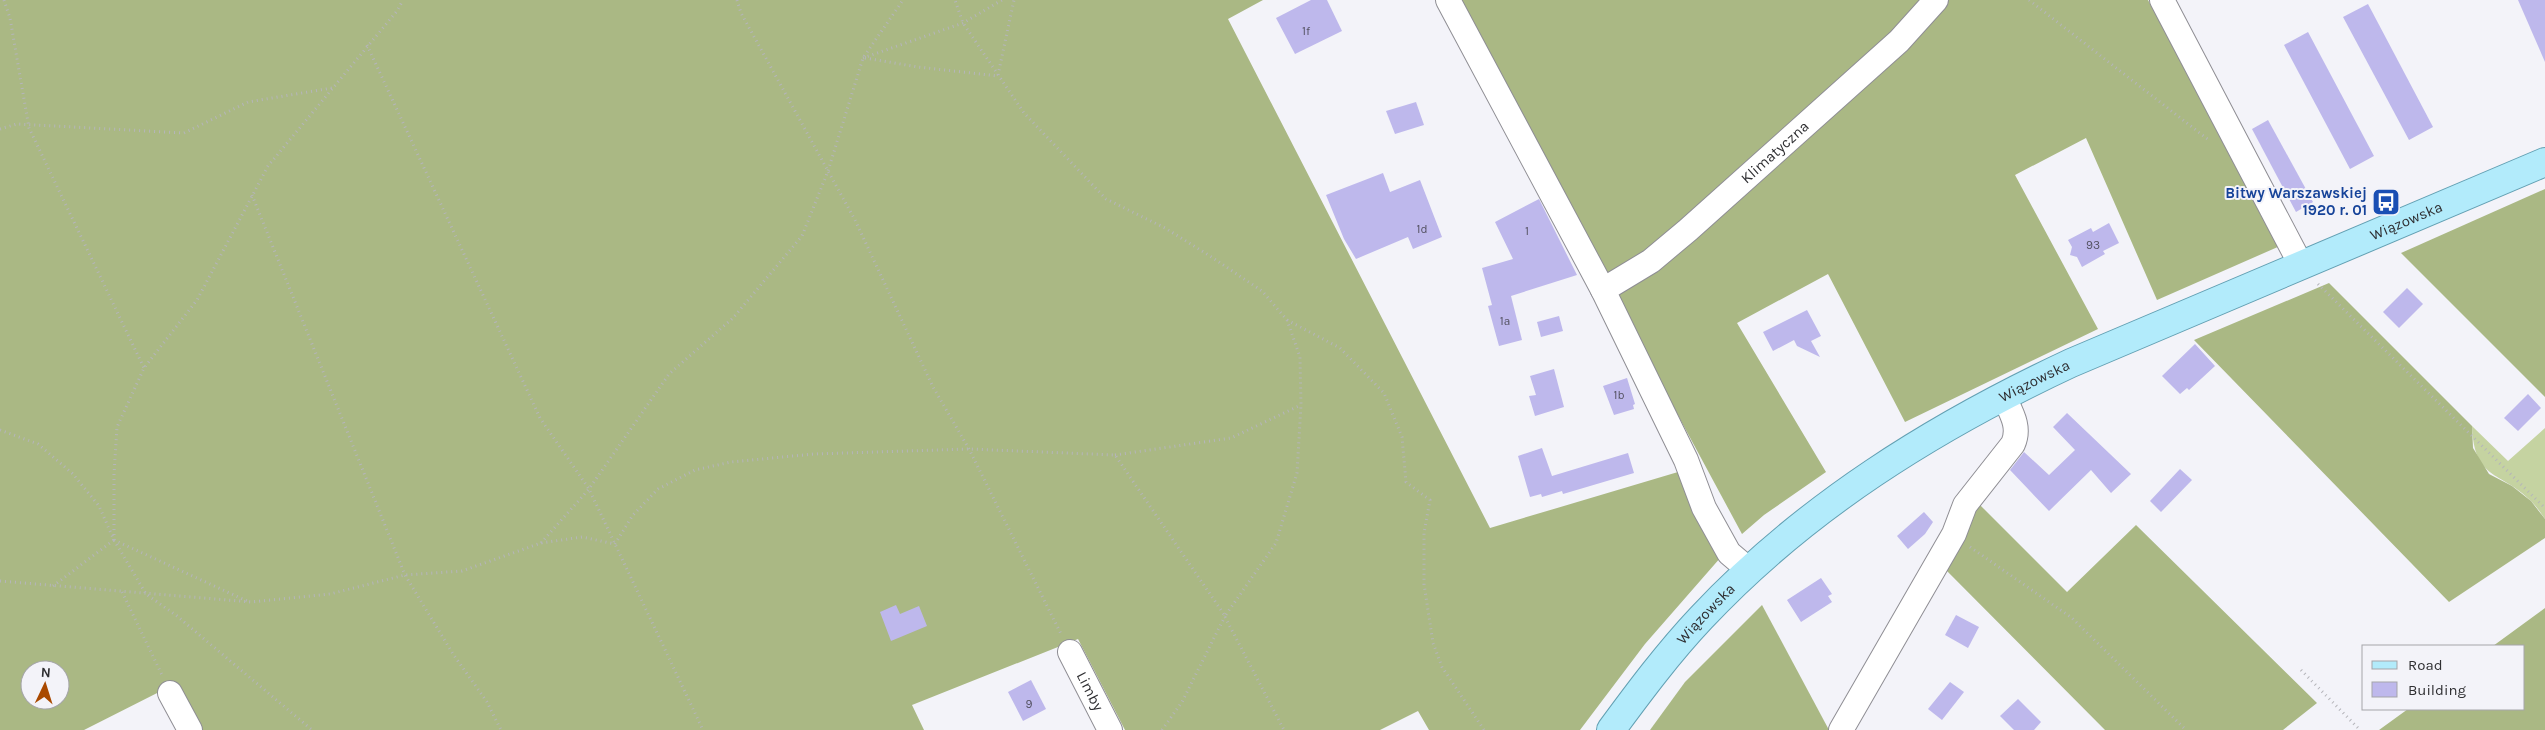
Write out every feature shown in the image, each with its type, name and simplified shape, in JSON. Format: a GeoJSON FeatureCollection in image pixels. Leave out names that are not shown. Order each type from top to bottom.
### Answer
{"type":"FeatureCollection","features":[{"type":"Feature","properties":{"kind":"main road","name":"Wiązowska"},"geometry":{"type":"LineString","coordinates":[[1610,730],[1650,678],[1701,618],[1749,570],[1797,527],[1853,486],[1931,435],[2003,395],[2147,330],[2545,162]]}},
{"type":"Feature","properties":{"kind":"street"},"geometry":{"type":"LineString","coordinates":[[1448,0],[1602,290],[1686,460],[1704,508],[1729,553],[1749,570]]}},
{"type":"Feature","properties":{"kind":"street","name":"Klimatyczna"},"geometry":{"type":"LineString","coordinates":[[1602,290],[1650,261],[1688,230],[1899,41],[1936,0]]}},
{"type":"Feature","properties":{"kind":"street"},"geometry":{"type":"LineString","coordinates":[[2162,0],[2301,265]]}},
{"type":"Feature","properties":{"kind":"street"},"geometry":{"type":"LineString","coordinates":[[1841,730],[1954,534],[1965,504],[2013,444],[2017,436],[2017,426],[2003,395]]}},
{"type":"Feature","properties":{"kind":"street","name":"Limby"},"geometry":{"type":"LineString","coordinates":[[1070,652],[1110,730]]}},
{"type":"Feature","properties":{"kind":"street"},"geometry":{"type":"LineString","coordinates":[[170,693],[190,730]]}},
{"type":"Feature","properties":{"kind":"path"},"geometry":{"type":"LineString","coordinates":[[4,0],[10,18],[28,124],[144,368]]}},
{"type":"Feature","properties":{"kind":"path"},"geometry":{"type":"LineString","coordinates":[[114,540],[114,474],[117,427],[144,368],[197,300],[268,166],[397,11],[403,0]]}},
{"type":"Feature","properties":{"kind":"path"},"geometry":{"type":"LineString","coordinates":[[737,0],[741,13],[855,220],[933,387],[969,449],[1070,652]]}},
{"type":"Feature","properties":{"kind":"path"},"geometry":{"type":"LineString","coordinates":[[541,543],[589,489],[669,374],[733,318],[802,236],[828,171],[863,58],[903,0]]}},
{"type":"Feature","properties":{"kind":"path"},"geometry":{"type":"LineString","coordinates":[[955,0],[963,24],[1024,113],[1106,199],[1165,228],[1262,291],[1286,320],[1300,357],[1302,405],[1297,472],[1276,542],[1225,616],[1182,702],[1162,730]]}},
{"type":"Feature","properties":{"kind":"path"},"geometry":{"type":"LineString","coordinates":[[863,58],[963,24],[1002,0]]}},
{"type":"Feature","properties":{"kind":"path"},"geometry":{"type":"LineString","coordinates":[[998,76],[1014,0]]}},
{"type":"Feature","properties":{"kind":"path"},"geometry":{"type":"LineString","coordinates":[[2029,0],[2216,146]]}},
{"type":"Feature","properties":{"kind":"path"},"geometry":{"type":"LineString","coordinates":[[367,45],[540,418],[589,489],[704,730]]}},
{"type":"Feature","properties":{"kind":"path"},"geometry":{"type":"LineString","coordinates":[[863,58],[918,67],[998,76]]}},
{"type":"Feature","properties":{"kind":"path"},"geometry":{"type":"LineString","coordinates":[[0,129],[17,124],[28,124],[184,132],[248,102],[332,88]]}},
{"type":"Feature","properties":{"kind":"path"},"geometry":{"type":"LineString","coordinates":[[252,195],[405,575],[453,654],[487,702],[501,730]]}},
{"type":"Feature","properties":{"kind":"path"},"geometry":{"type":"LineString","coordinates":[[2301,265],[2545,508]]}},
{"type":"Feature","properties":{"kind":"path"},"geometry":{"type":"LineString","coordinates":[[1286,320],[1340,348],[1384,393],[1402,438],[1406,482],[1430,500],[1424,533],[1424,584],[1433,643],[1442,667],[1484,730]]}},
{"type":"Feature","properties":{"kind":"path"},"geometry":{"type":"LineString","coordinates":[[615,544],[633,515],[658,489],[695,470],[731,462],[805,454],[969,449],[1115,455],[1232,438],[1302,405]]}},
{"type":"Feature","properties":{"kind":"path"},"geometry":{"type":"LineString","coordinates":[[0,430],[38,444],[73,474],[99,506],[114,540],[146,594],[177,616],[312,730]]}},
{"type":"Feature","properties":{"kind":"path"},"geometry":{"type":"LineString","coordinates":[[1115,455],[1225,616],[1284,730]]}},
{"type":"Feature","properties":{"kind":"path"},"geometry":{"type":"LineString","coordinates":[[0,581],[250,602],[330,594],[405,575],[462,571],[541,543],[582,537],[615,544]]}},
{"type":"Feature","properties":{"kind":"path"},"geometry":{"type":"LineString","coordinates":[[53,586],[114,540]]}},
{"type":"Feature","properties":{"kind":"path"},"geometry":{"type":"LineString","coordinates":[[114,540],[250,602]]}},
{"type":"Feature","properties":{"kind":"path"},"geometry":{"type":"LineString","coordinates":[[1969,541],[1970,550],[2072,618],[2186,730]]}},
{"type":"Feature","properties":{"kind":"path"},"geometry":{"type":"LineString","coordinates":[[122,592],[170,693]]}},
{"type":"Feature","properties":{"kind":"path"},"geometry":{"type":"LineString","coordinates":[[2301,670],[2360,730]]}},
{"type":"Feature","properties":{"kind":"green space"},"geometry":{"type":"Polygon","coordinates":[[[0,0],[1263,0],[1228,19],[1490,528],[1678,472],[1721,557],[1645,644],[1580,730],[1429,730],[1418,711],[1380,730],[1125,730],[1078,639],[912,705],[924,730],[196,730],[171,686],[84,730],[0,730],[0,0]]]}},
{"type":"Feature","properties":{"kind":"green space"},"geometry":{"type":"Polygon","coordinates":[[[1454,0],[2148,0],[2280,246],[2157,300],[2086,138],[2015,175],[2098,329],[1905,422],[1828,274],[1737,323],[1826,472],[1764,515],[1742,534],[1454,0]]]}},
{"type":"Feature","properties":{"kind":"green space"},"geometry":{"type":"Polygon","coordinates":[[[2545,189],[2545,397],[2401,253],[2545,189]]]}},
{"type":"Feature","properties":{"kind":"green space"},"geometry":{"type":"Polygon","coordinates":[[[2329,283],[2472,426],[2473,448],[2489,474],[2512,486],[2531,501],[2545,519],[2545,538],[2449,602],[2194,340],[2329,283]]]}},
{"type":"Feature","properties":{"kind":"green space"},"geometry":{"type":"Polygon","coordinates":[[[2472,426],[2508,461],[2545,428],[2545,519],[2533,503],[2520,491],[2483,466],[2474,444],[2472,426]]]}},
{"type":"Feature","properties":{"kind":"green space"},"geometry":{"type":"Polygon","coordinates":[[[1979,504],[2067,592],[2136,525],[2317,703],[2283,730],[2105,730],[1944,568],[1979,504]]]}},
{"type":"Feature","properties":{"kind":"green space"},"geometry":{"type":"Polygon","coordinates":[[[1762,605],[1829,730],[1650,730],[1685,682],[1762,605]]]}},
{"type":"Feature","properties":{"kind":"green space"},"geometry":{"type":"Polygon","coordinates":[[[2545,608],[2545,730],[2379,730],[2407,710],[2525,710],[2525,645],[2494,645],[2545,608]]]}},
{"type":"Feature","properties":{"kind":"building"},"geometry":{"type":"Polygon","coordinates":[[[1311,0],[1327,0],[1342,31],[1295,54],[1276,18],[1311,0]]]}},
{"type":"Feature","properties":{"kind":"building"},"geometry":{"type":"Polygon","coordinates":[[[2518,0],[2545,0],[2545,62],[2518,0]]]}},
{"type":"Feature","properties":{"kind":"building"},"geometry":{"type":"Polygon","coordinates":[[[2368,4],[2433,127],[2409,140],[2343,17],[2368,4]]]}},
{"type":"Feature","properties":{"kind":"building"},"geometry":{"type":"Polygon","coordinates":[[[2308,32],[2374,156],[2350,169],[2284,45],[2308,32]]]}},
{"type":"Feature","properties":{"kind":"building"},"geometry":{"type":"Polygon","coordinates":[[[1416,102],[1424,125],[1395,134],[1386,111],[1416,102]]]}},
{"type":"Feature","properties":{"kind":"building"},"geometry":{"type":"Polygon","coordinates":[[[2268,120],[2313,202],[2296,212],[2252,129],[2268,120]]]}},
{"type":"Feature","properties":{"kind":"building"},"geometry":{"type":"Polygon","coordinates":[[[1383,173],[1390,192],[1420,180],[1442,237],[1413,249],[1408,237],[1356,259],[1344,239],[1326,195],[1383,173]]]}},
{"type":"Feature","properties":{"kind":"building"},"geometry":{"type":"Polygon","coordinates":[[[1539,199],[1577,275],[1511,296],[1522,340],[1499,346],[1488,306],[1492,305],[1482,268],[1513,259],[1495,222],[1539,199]]]}},
{"type":"Feature","properties":{"kind":"building"},"geometry":{"type":"Polygon","coordinates":[[[2109,223],[2119,243],[2103,251],[2105,254],[2082,267],[2077,257],[2070,255],[2072,247],[2068,240],[2091,228],[2093,232],[2109,223]]]}},
{"type":"Feature","properties":{"kind":"building"},"geometry":{"type":"Polygon","coordinates":[[[2407,288],[2423,304],[2399,328],[2383,312],[2407,288]]]}},
{"type":"Feature","properties":{"kind":"building"},"geometry":{"type":"Polygon","coordinates":[[[1807,310],[1821,336],[1811,341],[1820,357],[1797,346],[1794,340],[1773,351],[1763,332],[1807,310]]]}},
{"type":"Feature","properties":{"kind":"building"},"geometry":{"type":"Polygon","coordinates":[[[1559,316],[1563,331],[1541,337],[1537,322],[1559,316]]]}},
{"type":"Feature","properties":{"kind":"building"},"geometry":{"type":"Polygon","coordinates":[[[2195,344],[2215,366],[2189,390],[2187,388],[2180,394],[2162,376],[2195,344]]]}},
{"type":"Feature","properties":{"kind":"building"},"geometry":{"type":"Polygon","coordinates":[[[1554,369],[1564,407],[1535,416],[1529,396],[1536,395],[1530,376],[1554,369]]]}},
{"type":"Feature","properties":{"kind":"building"},"geometry":{"type":"Polygon","coordinates":[[[1627,378],[1635,404],[1633,405],[1634,409],[1614,415],[1603,386],[1627,378]]]}},
{"type":"Feature","properties":{"kind":"building"},"geometry":{"type":"Polygon","coordinates":[[[2528,394],[2541,408],[2518,431],[2504,418],[2528,394]]]}},
{"type":"Feature","properties":{"kind":"building"},"geometry":{"type":"Polygon","coordinates":[[[2067,413],[2131,474],[2111,493],[2091,470],[2049,511],[2010,470],[2024,452],[2049,475],[2075,450],[2053,427],[2067,413]]]}},
{"type":"Feature","properties":{"kind":"building"},"geometry":{"type":"Polygon","coordinates":[[[1542,448],[1552,476],[1628,453],[1634,473],[1563,494],[1562,491],[1542,497],[1541,494],[1530,497],[1518,456],[1542,448]]]}},
{"type":"Feature","properties":{"kind":"building"},"geometry":{"type":"Polygon","coordinates":[[[2180,469],[2192,480],[2161,512],[2150,501],[2180,469]]]}},
{"type":"Feature","properties":{"kind":"building"},"geometry":{"type":"Polygon","coordinates":[[[1924,512],[1933,522],[1925,534],[1908,549],[1897,536],[1924,512]]]}},
{"type":"Feature","properties":{"kind":"building"},"geometry":{"type":"Polygon","coordinates":[[[1821,578],[1832,594],[1828,596],[1832,602],[1801,622],[1787,600],[1821,578]]]}},
{"type":"Feature","properties":{"kind":"building"},"geometry":{"type":"Polygon","coordinates":[[[896,605],[900,614],[919,606],[927,626],[891,641],[880,612],[896,605]]]}},
{"type":"Feature","properties":{"kind":"building"},"geometry":{"type":"Polygon","coordinates":[[[1956,615],[1979,627],[1968,648],[1945,635],[1956,615]]]}},
{"type":"Feature","properties":{"kind":"building"},"geometry":{"type":"Polygon","coordinates":[[[1031,680],[1046,709],[1023,721],[1008,692],[1031,680]]]}},
{"type":"Feature","properties":{"kind":"building"},"geometry":{"type":"Polygon","coordinates":[[[1950,682],[1964,692],[1942,720],[1928,709],[1950,682]]]}},
{"type":"Feature","properties":{"kind":"building"},"geometry":{"type":"Polygon","coordinates":[[[2018,699],[2041,722],[2034,730],[2014,730],[2000,716],[2018,699]]]}},
{"type":"Feature","properties":{"kind":"place","name":"Bitwy Warszawskiej 1920 r. 01"},"geometry":{"type":"Point","coordinates":[2386,202]}}]}
